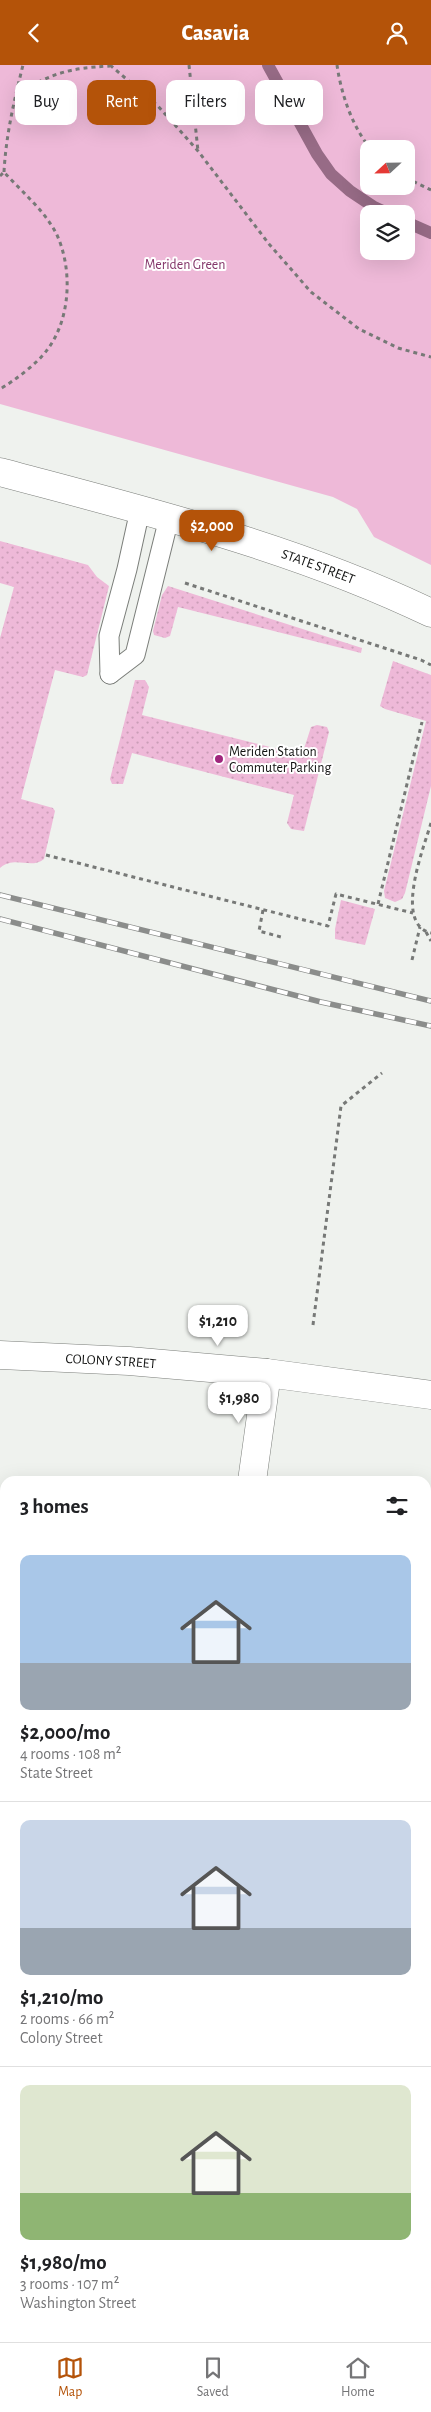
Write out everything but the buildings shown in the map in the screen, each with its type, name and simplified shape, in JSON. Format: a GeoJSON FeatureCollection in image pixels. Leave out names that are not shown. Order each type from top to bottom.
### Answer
{"type":"FeatureCollection","features":[{"type":"Feature","properties":{"kind":"street","name":"STATE STREET"},"geometry":{"type":"LineString","coordinates":[[0,472],[169,518],[312,562],[355,578],[431,613]]}},
{"type":"Feature","properties":{"kind":"street","name":"COLONY STREET"},"geometry":{"type":"LineString","coordinates":[[0,1355],[129,1361],[267,1373],[431,1395]]}},
{"type":"Feature","properties":{"kind":"street"},"geometry":{"type":"LineString","coordinates":[[253,1476],[267,1373]]}},
{"type":"Feature","properties":{"kind":"lane"},"geometry":{"type":"LineString","coordinates":[[140,510],[109,636],[110,674],[135,655],[169,518]]}},
{"type":"Feature","properties":{"kind":"path"},"geometry":{"type":"LineString","coordinates":[[19,80],[23,65]]}},
{"type":"Feature","properties":{"kind":"path"},"geometry":{"type":"LineString","coordinates":[[42,80],[53,74],[76,68],[110,65],[158,106],[198,151],[269,244],[312,292],[359,329],[398,348],[431,357]]}},
{"type":"Feature","properties":{"kind":"path"},"geometry":{"type":"LineString","coordinates":[[188,65],[198,151]]}},
{"type":"Feature","properties":{"kind":"path"},"geometry":{"type":"LineString","coordinates":[[337,65],[353,120],[365,140]]}},
{"type":"Feature","properties":{"kind":"path"},"geometry":{"type":"LineString","coordinates":[[0,176],[4,172],[5,143],[15,98]]}},
{"type":"Feature","properties":{"kind":"path"},"geometry":{"type":"LineString","coordinates":[[0,389],[47,351],[58,332],[65,309],[67,280],[64,255],[56,233],[42,214],[4,172]]}},
{"type":"Feature","properties":{"kind":"path"},"geometry":{"type":"LineString","coordinates":[[415,182],[431,190]]}},
{"type":"Feature","properties":{"kind":"path"},"geometry":{"type":"LineString","coordinates":[[185,583],[421,659],[431,665]]}},
{"type":"Feature","properties":{"kind":"path"},"geometry":{"type":"LineString","coordinates":[[378,904],[422,722]]}},
{"type":"Feature","properties":{"kind":"path"},"geometry":{"type":"LineString","coordinates":[[431,823],[414,886],[413,913],[420,927],[431,933]]}},
{"type":"Feature","properties":{"kind":"path"},"geometry":{"type":"LineString","coordinates":[[46,855],[328,926],[336,894],[413,913]]}},
{"type":"Feature","properties":{"kind":"path"},"geometry":{"type":"LineString","coordinates":[[263,910],[259,931],[281,937]]}},
{"type":"Feature","properties":{"kind":"path"},"geometry":{"type":"LineString","coordinates":[[412,960],[420,927]]}},
{"type":"Feature","properties":{"kind":"path"},"geometry":{"type":"LineString","coordinates":[[425,931],[431,941]]}},
{"type":"Feature","properties":{"kind":"path"},"geometry":{"type":"LineString","coordinates":[[313,1325],[341,1106],[382,1073]]}},
{"type":"Feature","properties":{"kind":"green space","name":"Meriden Green"},"geometry":{"type":"Polygon","coordinates":[[[0,65],[431,65],[431,565],[374,537],[357,509],[333,497],[0,404],[0,65]]]}},
{"type":"Feature","properties":{"kind":"green space"},"geometry":{"type":"Polygon","coordinates":[[[0,541],[88,565],[97,577],[109,586],[87,675],[83,677],[55,670],[21,799],[53,808],[55,811],[44,859],[33,863],[17,862],[6,864],[0,868],[0,638],[14,587],[0,583],[0,541]]]}},
{"type":"Feature","properties":{"kind":"green space"},"geometry":{"type":"Polygon","coordinates":[[[168,586],[362,648],[361,653],[178,607],[170,636],[165,638],[154,635],[153,631],[162,595],[168,586]]]}},
{"type":"Feature","properties":{"kind":"green space"},"geometry":{"type":"Polygon","coordinates":[[[393,661],[431,675],[431,786],[405,893],[402,899],[395,902],[385,898],[384,891],[426,721],[380,706],[393,661]]]}},
{"type":"Feature","properties":{"kind":"green space"},"geometry":{"type":"Polygon","coordinates":[[[135,680],[145,680],[149,687],[142,715],[302,755],[311,727],[317,725],[327,727],[329,732],[304,831],[291,829],[287,823],[294,795],[132,753],[123,784],[112,784],[110,779],[135,680]]]}},
{"type":"Feature","properties":{"kind":"green space"},"geometry":{"type":"Polygon","coordinates":[[[341,900],[375,909],[365,945],[335,939],[335,929],[341,900]]]}},
{"type":"Feature","properties":{"kind":"waterway"},"geometry":{"type":"LineString","coordinates":[[268,65],[317,154],[331,174],[350,191],[371,205]]}},
{"type":"Feature","properties":{"kind":"waterway"},"geometry":{"type":"LineString","coordinates":[[415,226],[431,233]]}},
{"type":"Feature","properties":{"kind":"railway"},"geometry":{"type":"LineString","coordinates":[[0,895],[431,1001]]}},
{"type":"Feature","properties":{"kind":"railway"},"geometry":{"type":"LineString","coordinates":[[0,919],[321,1002],[431,1026]]}},
{"type":"Feature","properties":{"kind":"place","name":"Meriden Station Commuter Parking"},"geometry":{"type":"Point","coordinates":[219,759]}}]}
